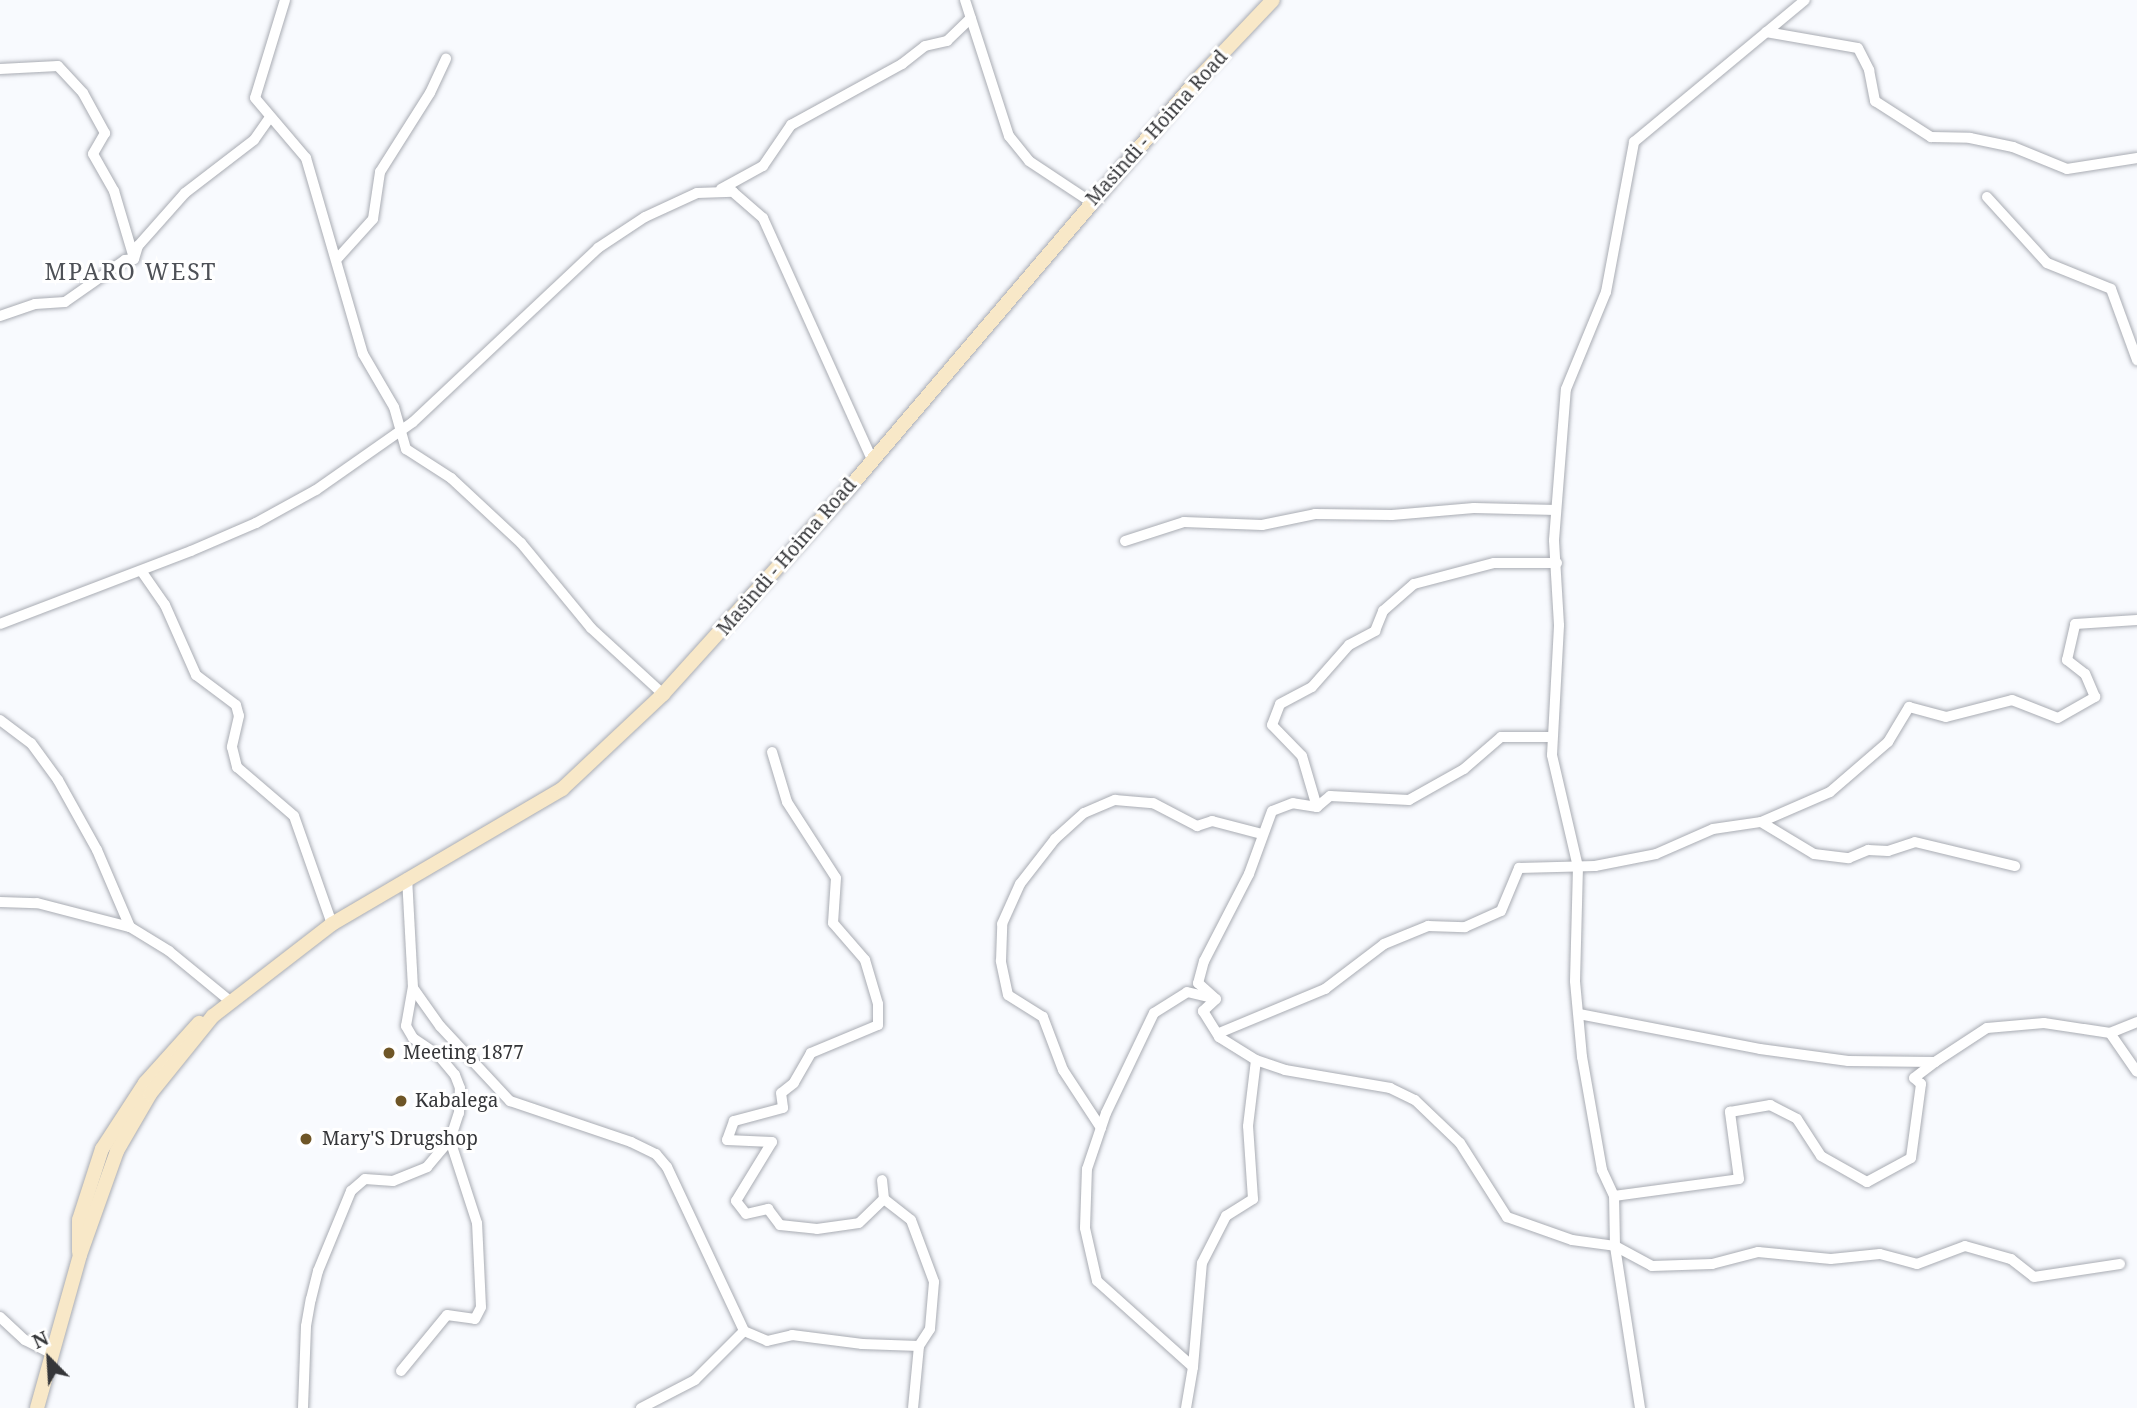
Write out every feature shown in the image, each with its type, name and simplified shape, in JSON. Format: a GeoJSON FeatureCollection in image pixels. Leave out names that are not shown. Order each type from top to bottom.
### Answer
{"type":"FeatureCollection","features":[{"type":"Feature","properties":{"kind":"main road","name":"Masindi - Hoima Road"},"geometry":{"type":"LineString","coordinates":[[37,1408],[80,1255],[126,1131],[213,1016],[332,924],[562,789],[663,694],[872,459],[1091,202],[1273,0]]}},
{"type":"Feature","properties":{"kind":"street"},"geometry":{"type":"LineString","coordinates":[[285,0],[255,88],[260,107],[306,158],[363,354],[394,407],[406,449],[451,478],[521,543],[592,628],[663,694]]}},
{"type":"Feature","properties":{"kind":"street"},"geometry":{"type":"LineString","coordinates":[[965,0],[1009,136],[1018,150],[1091,202]]}},
{"type":"Feature","properties":{"kind":"street"},"geometry":{"type":"LineString","coordinates":[[1640,1408],[1615,1246],[1614,1196],[1602,1170],[1579,1014],[1578,867],[1552,755],[1559,625],[1556,510],[1566,389],[1606,292],[1634,142],[1805,0]]}},
{"type":"Feature","properties":{"kind":"street"},"geometry":{"type":"LineString","coordinates":[[0,624],[142,572],[256,523],[316,490],[401,430],[598,248],[665,206],[720,189],[763,166],[791,125],[902,64],[925,46],[947,41],[971,18]]}},
{"type":"Feature","properties":{"kind":"street"},"geometry":{"type":"LineString","coordinates":[[1766,32],[1858,48],[1869,70],[1875,101],[1931,137],[1970,138],[2013,148],[2067,169],[2137,158]]}},
{"type":"Feature","properties":{"kind":"street"},"geometry":{"type":"LineString","coordinates":[[337,259],[373,219],[380,172],[430,93],[446,58]]}},
{"type":"Feature","properties":{"kind":"street"},"geometry":{"type":"LineString","coordinates":[[0,69],[58,66],[83,93],[105,133],[93,154],[114,191],[134,259]]}},
{"type":"Feature","properties":{"kind":"street"},"geometry":{"type":"LineString","coordinates":[[134,259],[138,246],[186,193],[254,140],[270,117]]}},
{"type":"Feature","properties":{"kind":"street"},"geometry":{"type":"LineString","coordinates":[[720,189],[746,200],[768,227],[872,459]]}},
{"type":"Feature","properties":{"kind":"street"},"geometry":{"type":"LineString","coordinates":[[1987,197],[2047,263],[2111,289],[2137,360]]}},
{"type":"Feature","properties":{"kind":"street"},"geometry":{"type":"LineString","coordinates":[[0,316],[35,304],[65,302],[125,260],[134,259]]}},
{"type":"Feature","properties":{"kind":"street"},"geometry":{"type":"LineString","coordinates":[[1125,541],[1184,522],[1262,525],[1315,514],[1392,515],[1474,508],[1556,510]]}},
{"type":"Feature","properties":{"kind":"street"},"geometry":{"type":"LineString","coordinates":[[1317,807],[1302,756],[1272,725],[1280,704],[1312,687],[1349,645],[1375,631],[1383,611],[1414,584],[1494,564],[1557,563]]}},
{"type":"Feature","properties":{"kind":"street"},"geometry":{"type":"LineString","coordinates":[[142,572],[164,606],[190,665],[236,705],[239,716],[232,747],[237,767],[294,817],[332,924]]}},
{"type":"Feature","properties":{"kind":"street"},"geometry":{"type":"LineString","coordinates":[[1219,1033],[1325,989],[1384,944],[1428,926],[1465,927],[1501,911],[1519,868],[1578,867],[1656,854],[1713,829],[1761,822],[1830,792],[1888,742],[1909,707],[1945,717],[2012,700],[2058,718],[2095,697],[2085,674],[2067,660],[2075,624],[2137,620]]}},
{"type":"Feature","properties":{"kind":"street"},"geometry":{"type":"LineString","coordinates":[[0,720],[31,743],[58,780],[97,850],[130,927]]}},
{"type":"Feature","properties":{"kind":"street"},"geometry":{"type":"LineString","coordinates":[[1216,999],[1198,983],[1204,961],[1249,874],[1262,834],[1279,806],[1317,807],[1330,796],[1409,800],[1464,769],[1501,737],[1552,737]]}},
{"type":"Feature","properties":{"kind":"street"},"geometry":{"type":"LineString","coordinates":[[772,752],[787,802],[836,878],[833,923],[864,960],[877,1004],[878,1025],[811,1053],[794,1083],[781,1093],[783,1108],[734,1121],[727,1140],[772,1142],[736,1201],[746,1214],[768,1209],[780,1225],[817,1229],[859,1223],[884,1199]]}},
{"type":"Feature","properties":{"kind":"street"},"geometry":{"type":"LineString","coordinates":[[1101,1128],[1063,1070],[1043,1017],[1008,995],[1000,961],[1002,924],[1020,884],[1055,839],[1084,813],[1115,800],[1153,803],[1197,826],[1212,821],[1262,834]]}},
{"type":"Feature","properties":{"kind":"street"},"geometry":{"type":"LineString","coordinates":[[1761,822],[1814,854],[1849,858],[1868,850],[1888,851],[1915,842],[2015,866]]}},
{"type":"Feature","properties":{"kind":"street"},"geometry":{"type":"LineString","coordinates":[[401,1371],[447,1315],[475,1319],[481,1307],[477,1223],[450,1140],[460,1088],[438,1055],[409,1034],[405,1018],[413,988],[407,878]]}},
{"type":"Feature","properties":{"kind":"street"},"geometry":{"type":"LineString","coordinates":[[0,902],[37,903],[130,927],[169,951],[230,1001]]}},
{"type":"Feature","properties":{"kind":"street"},"geometry":{"type":"LineString","coordinates":[[413,988],[440,1026],[510,1101],[631,1142],[656,1154],[671,1176],[744,1331],[767,1342],[792,1335],[862,1345],[919,1346]]}},
{"type":"Feature","properties":{"kind":"street"},"geometry":{"type":"LineString","coordinates":[[1193,1367],[1097,1281],[1085,1228],[1087,1169],[1101,1128],[1154,1013],[1186,992],[1216,999]]}},
{"type":"Feature","properties":{"kind":"street"},"geometry":{"type":"LineString","coordinates":[[1216,999],[1203,1011],[1219,1033],[1256,1060],[1313,1078],[1390,1088],[1415,1101],[1460,1143],[1507,1217],[1572,1240],[1615,1246],[1651,1266],[1712,1264],[1758,1252],[1831,1259],[1880,1254],[1917,1264],[1965,1246],[2011,1259],[2034,1277],[2120,1264]]}},
{"type":"Feature","properties":{"kind":"street"},"geometry":{"type":"LineString","coordinates":[[1579,1014],[1760,1049],[1848,1061],[1935,1062]]}},
{"type":"Feature","properties":{"kind":"street"},"geometry":{"type":"LineString","coordinates":[[1614,1196],[1738,1179],[1730,1112],[1770,1105],[1797,1119],[1821,1156],[1867,1182],[1911,1158],[1921,1084],[1914,1077],[1987,1028],[2044,1023],[2110,1033],[2137,1022]]}},
{"type":"Feature","properties":{"kind":"street"},"geometry":{"type":"LineString","coordinates":[[2110,1033],[2137,1072]]}},
{"type":"Feature","properties":{"kind":"street"},"geometry":{"type":"LineString","coordinates":[[1186,1408],[1193,1367],[1202,1263],[1226,1216],[1253,1199],[1248,1126],[1256,1060]]}},
{"type":"Feature","properties":{"kind":"street"},"geometry":{"type":"LineString","coordinates":[[303,1408],[306,1326],[313,1289],[351,1191],[365,1179],[393,1181],[413,1176],[427,1167],[450,1140]]}},
{"type":"Feature","properties":{"kind":"street"},"geometry":{"type":"LineString","coordinates":[[882,1180],[884,1199],[911,1220],[934,1282],[930,1329],[919,1346],[913,1408]]}},
{"type":"Feature","properties":{"kind":"street"},"geometry":{"type":"LineString","coordinates":[[0,1317],[25,1340],[53,1354]]}},
{"type":"Feature","properties":{"kind":"street"},"geometry":{"type":"LineString","coordinates":[[641,1408],[695,1380],[744,1331]]}},
{"type":"Feature","properties":{"kind":"place","name":"Meeting 1877"},"geometry":{"type":"Point","coordinates":[389,1053]}},
{"type":"Feature","properties":{"kind":"place","name":"Kabalega"},"geometry":{"type":"Point","coordinates":[401,1101]}},
{"type":"Feature","properties":{"kind":"place","name":"Mary'S Drugshop"},"geometry":{"type":"Point","coordinates":[306,1139]}},
{"type":"Feature","properties":{"kind":"district","name":"MPARO WEST"},"geometry":{"type":"Point","coordinates":[131,271]}}]}
